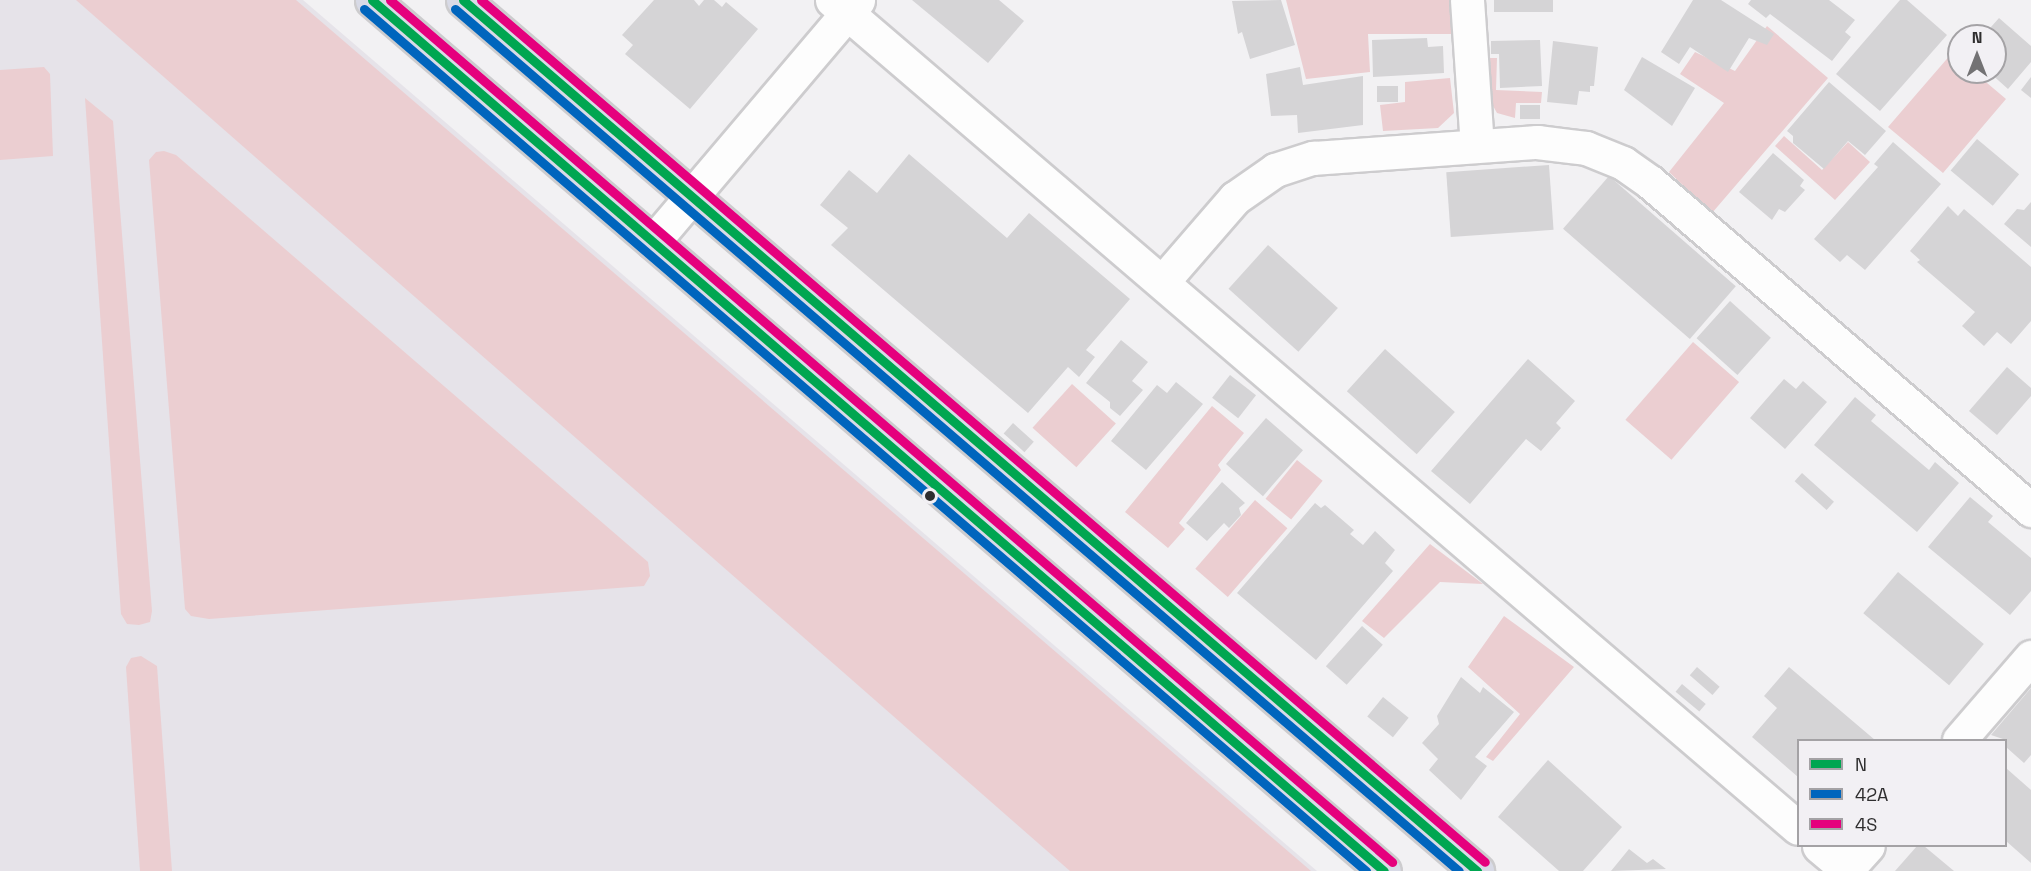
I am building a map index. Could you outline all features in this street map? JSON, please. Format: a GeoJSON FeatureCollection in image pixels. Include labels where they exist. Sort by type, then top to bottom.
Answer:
{"type":"FeatureCollection","features":[{"type":"Feature","properties":{"kind":"highway"},"geometry":{"type":"LineString","coordinates":[[372,0],[1384,871]]}},
{"type":"Feature","properties":{"kind":"highway"},"geometry":{"type":"LineString","coordinates":[[463,0],[1477,871]]}},
{"type":"Feature","properties":{"kind":"street"},"geometry":{"type":"LineString","coordinates":[[1467,0],[1477,145]]}},
{"type":"Feature","properties":{"kind":"street"},"geometry":{"type":"LineString","coordinates":[[653,242],[846,4],[1163,281],[1797,827]]}},
{"type":"Feature","properties":{"kind":"street"},"geometry":{"type":"LineString","coordinates":[[1163,281],[1235,198],[1275,170],[1313,158],[1477,145],[1562,144],[1586,148],[1623,163],[1650,182],[2031,510]]}},
{"type":"Feature","properties":{"kind":"street"},"geometry":{"type":"LineString","coordinates":[[1961,739],[2031,657]]}},
{"type":"Feature","properties":{"kind":"street"},"geometry":{"type":"LineString","coordinates":[[1821,847],[1855,862]]}},
{"type":"Feature","properties":{"kind":"shaded area"},"geometry":{"type":"Polygon","coordinates":[[[0,0],[303,0],[1317,871],[0,871],[0,0]]]}},
{"type":"Feature","properties":{"kind":"shaded area"},"geometry":{"type":"Polygon","coordinates":[[[76,0],[296,0],[1311,871],[1070,871],[76,0]]]}},
{"type":"Feature","properties":{"kind":"shaded area"},"geometry":{"type":"Polygon","coordinates":[[[1286,0],[1451,0],[1453,34],[1368,34],[1370,72],[1306,79],[1286,0]]]}},
{"type":"Feature","properties":{"kind":"shaded area"},"geometry":{"type":"Polygon","coordinates":[[[1767,26],[1828,78],[1712,213],[1669,172],[1724,103],[1680,74],[1695,52],[1735,71],[1767,26]]]}},
{"type":"Feature","properties":{"kind":"shaded area"},"geometry":{"type":"Polygon","coordinates":[[[1490,58],[1497,58],[1496,90],[1542,92],[1541,103],[1516,103],[1515,118],[1497,113],[1492,104],[1490,58]]]}},
{"type":"Feature","properties":{"kind":"shaded area"},"geometry":{"type":"Polygon","coordinates":[[[1947,59],[1947,84],[1988,84],[2006,99],[1943,173],[1888,127],[1947,59]]]}},
{"type":"Feature","properties":{"kind":"shaded area"},"geometry":{"type":"Polygon","coordinates":[[[44,67],[50,74],[53,156],[0,160],[0,70],[44,67]]]}},
{"type":"Feature","properties":{"kind":"shaded area"},"geometry":{"type":"Polygon","coordinates":[[[1450,78],[1454,113],[1438,128],[1383,131],[1380,105],[1405,102],[1405,82],[1450,78]]]}},
{"type":"Feature","properties":{"kind":"shaded area"},"geometry":{"type":"Polygon","coordinates":[[[85,98],[113,121],[152,611],[150,622],[139,625],[127,624],[121,614],[85,98]]]}},
{"type":"Feature","properties":{"kind":"shaded area"},"geometry":{"type":"Polygon","coordinates":[[[1784,136],[1822,170],[1848,142],[1870,162],[1835,200],[1775,146],[1784,136]]]}},
{"type":"Feature","properties":{"kind":"shaded area"},"geometry":{"type":"Polygon","coordinates":[[[164,151],[176,155],[648,562],[650,576],[644,586],[209,619],[191,616],[185,609],[149,160],[156,152],[164,151]]]}},
{"type":"Feature","properties":{"kind":"shaded area"},"geometry":{"type":"Polygon","coordinates":[[[1693,342],[1739,382],[1671,460],[1625,420],[1693,342]]]}},
{"type":"Feature","properties":{"kind":"shaded area"},"geometry":{"type":"Polygon","coordinates":[[[1072,384],[1116,423],[1076,467],[1033,428],[1072,384]]]}},
{"type":"Feature","properties":{"kind":"shaded area"},"geometry":{"type":"Polygon","coordinates":[[[1212,406],[1244,433],[1218,465],[1221,470],[1179,523],[1185,529],[1168,548],[1125,512],[1212,406]]]}},
{"type":"Feature","properties":{"kind":"shaded area"},"geometry":{"type":"Polygon","coordinates":[[[1297,460],[1323,481],[1291,520],[1266,499],[1297,460]]]}},
{"type":"Feature","properties":{"kind":"shaded area"},"geometry":{"type":"Polygon","coordinates":[[[1255,500],[1287,528],[1228,597],[1195,569],[1255,500]]]}},
{"type":"Feature","properties":{"kind":"shaded area"},"geometry":{"type":"Polygon","coordinates":[[[1430,544],[1483,584],[1440,582],[1384,638],[1362,621],[1430,544]]]}},
{"type":"Feature","properties":{"kind":"shaded area"},"geometry":{"type":"Polygon","coordinates":[[[1504,616],[1574,667],[1493,761],[1486,757],[1520,714],[1468,667],[1504,616]]]}},
{"type":"Feature","properties":{"kind":"shaded area"},"geometry":{"type":"Polygon","coordinates":[[[141,656],[157,666],[172,871],[140,871],[126,667],[131,658],[141,656]]]}},
{"type":"Feature","properties":{"kind":"building"},"geometry":{"type":"Polygon","coordinates":[[[654,0],[694,0],[699,6],[704,0],[714,0],[722,7],[726,2],[758,29],[690,109],[625,54],[633,45],[622,35],[654,0]]]}},
{"type":"Feature","properties":{"kind":"building"},"geometry":{"type":"Polygon","coordinates":[[[912,0],[999,0],[1024,21],[988,63],[912,0]]]}},
{"type":"Feature","properties":{"kind":"building"},"geometry":{"type":"Polygon","coordinates":[[[1281,0],[1295,45],[1250,59],[1242,32],[1238,34],[1232,1],[1281,0]]]}},
{"type":"Feature","properties":{"kind":"building"},"geometry":{"type":"Polygon","coordinates":[[[1494,0],[1553,0],[1553,12],[1494,12],[1494,0]]]}},
{"type":"Feature","properties":{"kind":"building"},"geometry":{"type":"Polygon","coordinates":[[[1693,0],[1721,0],[1774,34],[1767,45],[1749,38],[1728,72],[1690,47],[1679,64],[1661,52],[1693,0]]]}},
{"type":"Feature","properties":{"kind":"building"},"geometry":{"type":"Polygon","coordinates":[[[1751,0],[1829,0],[1855,20],[1845,32],[1851,37],[1832,61],[1770,14],[1766,18],[1748,4],[1751,0]]]}},
{"type":"Feature","properties":{"kind":"building"},"geometry":{"type":"Polygon","coordinates":[[[1900,0],[1907,0],[1947,35],[1880,111],[1836,74],[1900,0]]]}},
{"type":"Feature","properties":{"kind":"building"},"geometry":{"type":"Polygon","coordinates":[[[1999,18],[2006,24],[1994,24],[1999,18]]]}},
{"type":"Feature","properties":{"kind":"building"},"geometry":{"type":"Polygon","coordinates":[[[2007,25],[2031,46],[2031,62],[2008,89],[2002,84],[2007,84],[2007,25]]]}},
{"type":"Feature","properties":{"kind":"building"},"geometry":{"type":"Polygon","coordinates":[[[1427,38],[1428,47],[1443,46],[1444,73],[1373,77],[1372,40],[1427,38]]]}},
{"type":"Feature","properties":{"kind":"building"},"geometry":{"type":"Polygon","coordinates":[[[1540,40],[1542,86],[1500,88],[1499,54],[1491,54],[1491,41],[1540,40]]]}},
{"type":"Feature","properties":{"kind":"building"},"geometry":{"type":"Polygon","coordinates":[[[1553,41],[1598,47],[1594,86],[1590,86],[1590,92],[1579,91],[1577,105],[1547,102],[1553,41]]]}},
{"type":"Feature","properties":{"kind":"building"},"geometry":{"type":"Polygon","coordinates":[[[1642,57],[1695,88],[1672,126],[1624,90],[1642,57]]]}},
{"type":"Feature","properties":{"kind":"building"},"geometry":{"type":"Polygon","coordinates":[[[1300,67],[1303,85],[1363,76],[1363,125],[1298,133],[1297,115],[1271,116],[1266,74],[1300,67]]]}},
{"type":"Feature","properties":{"kind":"building"},"geometry":{"type":"Polygon","coordinates":[[[2031,77],[2031,98],[2021,90],[2031,77]]]}},
{"type":"Feature","properties":{"kind":"building"},"geometry":{"type":"Polygon","coordinates":[[[1829,82],[1886,131],[1865,155],[1848,141],[1824,169],[1793,143],[1793,136],[1787,131],[1829,82]]]}},
{"type":"Feature","properties":{"kind":"building"},"geometry":{"type":"Polygon","coordinates":[[[1377,86],[1398,86],[1398,102],[1377,102],[1377,86]]]}},
{"type":"Feature","properties":{"kind":"building"},"geometry":{"type":"Polygon","coordinates":[[[1520,105],[1540,105],[1540,119],[1520,119],[1520,105]]]}},
{"type":"Feature","properties":{"kind":"building"},"geometry":{"type":"Polygon","coordinates":[[[1977,139],[2019,174],[1993,206],[1951,170],[1977,139]]]}},
{"type":"Feature","properties":{"kind":"building"},"geometry":{"type":"Polygon","coordinates":[[[1893,142],[1941,184],[1865,270],[1847,255],[1840,262],[1814,239],[1878,167],[1874,164],[1893,142]]]}},
{"type":"Feature","properties":{"kind":"building"},"geometry":{"type":"Polygon","coordinates":[[[1773,153],[1804,180],[1800,186],[1805,190],[1785,212],[1779,209],[1772,220],[1739,192],[1773,153]]]}},
{"type":"Feature","properties":{"kind":"building"},"geometry":{"type":"Polygon","coordinates":[[[909,154],[1007,238],[1029,213],[1130,299],[1086,350],[1095,357],[1079,377],[1068,367],[1028,413],[831,245],[848,228],[820,205],[849,170],[877,193],[909,154]]]}},
{"type":"Feature","properties":{"kind":"building"},"geometry":{"type":"Polygon","coordinates":[[[1549,165],[1554,230],[1451,237],[1446,172],[1549,165]]]}},
{"type":"Feature","properties":{"kind":"building"},"geometry":{"type":"Polygon","coordinates":[[[1609,176],[1736,286],[1690,339],[1563,229],[1609,176]]]}},
{"type":"Feature","properties":{"kind":"building"},"geometry":{"type":"Polygon","coordinates":[[[2031,202],[2031,247],[2004,224],[2017,209],[2024,210],[2031,202]]]}},
{"type":"Feature","properties":{"kind":"building"},"geometry":{"type":"Polygon","coordinates":[[[1948,206],[1958,216],[1964,209],[2031,267],[2031,321],[2011,344],[1997,332],[1984,346],[1962,326],[1975,312],[1917,262],[1920,260],[1910,251],[1948,206]]]}},
{"type":"Feature","properties":{"kind":"building"},"geometry":{"type":"Polygon","coordinates":[[[1268,245],[1338,308],[1298,352],[1229,289],[1268,245]]]}},
{"type":"Feature","properties":{"kind":"building"},"geometry":{"type":"Polygon","coordinates":[[[1730,301],[1771,338],[1737,375],[1697,338],[1730,301]]]}},
{"type":"Feature","properties":{"kind":"building"},"geometry":{"type":"Polygon","coordinates":[[[1121,340],[1148,362],[1132,381],[1143,390],[1120,416],[1110,408],[1110,402],[1086,383],[1121,340]]]}},
{"type":"Feature","properties":{"kind":"building"},"geometry":{"type":"Polygon","coordinates":[[[1385,349],[1455,412],[1417,454],[1347,391],[1385,349]]]}},
{"type":"Feature","properties":{"kind":"building"},"geometry":{"type":"Polygon","coordinates":[[[1528,359],[1575,401],[1556,423],[1561,428],[1541,451],[1526,439],[1470,504],[1431,471],[1528,359]]]}},
{"type":"Feature","properties":{"kind":"building"},"geometry":{"type":"Polygon","coordinates":[[[2007,367],[2031,388],[2031,396],[1997,435],[1969,411],[2007,367]]]}},
{"type":"Feature","properties":{"kind":"building"},"geometry":{"type":"Polygon","coordinates":[[[1230,375],[1256,395],[1238,418],[1212,398],[1230,375]]]}},
{"type":"Feature","properties":{"kind":"building"},"geometry":{"type":"Polygon","coordinates":[[[1784,379],[1796,389],[1803,381],[1827,402],[1785,449],[1750,418],[1784,379]]]}},
{"type":"Feature","properties":{"kind":"building"},"geometry":{"type":"Polygon","coordinates":[[[1176,382],[1203,404],[1146,470],[1111,441],[1157,385],[1167,393],[1176,382]]]}},
{"type":"Feature","properties":{"kind":"building"},"geometry":{"type":"Polygon","coordinates":[[[1855,397],[1876,415],[1871,421],[1929,470],[1935,462],[1959,483],[1917,532],[1814,445],[1855,397]]]}},
{"type":"Feature","properties":{"kind":"building"},"geometry":{"type":"Polygon","coordinates":[[[1266,418],[1303,450],[1263,496],[1226,464],[1266,418]]]}},
{"type":"Feature","properties":{"kind":"building"},"geometry":{"type":"Polygon","coordinates":[[[1013,423],[1034,442],[1024,452],[1004,433],[1013,423]]]}},
{"type":"Feature","properties":{"kind":"building"},"geometry":{"type":"Polygon","coordinates":[[[1802,473],[1834,502],[1827,510],[1795,481],[1802,473]]]}},
{"type":"Feature","properties":{"kind":"building"},"geometry":{"type":"Polygon","coordinates":[[[1222,482],[1245,503],[1239,508],[1241,515],[1229,528],[1224,523],[1207,541],[1186,523],[1222,482]]]}},
{"type":"Feature","properties":{"kind":"building"},"geometry":{"type":"Polygon","coordinates":[[[1970,497],[1993,516],[1988,522],[2031,558],[2031,591],[2010,615],[1928,547],[1970,497]]]}},
{"type":"Feature","properties":{"kind":"building"},"geometry":{"type":"Polygon","coordinates":[[[1315,503],[1321,508],[1325,505],[1354,530],[1350,534],[1363,545],[1375,531],[1395,550],[1385,563],[1393,571],[1316,660],[1237,593],[1315,503]]]}},
{"type":"Feature","properties":{"kind":"building"},"geometry":{"type":"Polygon","coordinates":[[[1898,572],[1984,644],[1949,685],[1863,613],[1898,572]]]}},
{"type":"Feature","properties":{"kind":"building"},"geometry":{"type":"Polygon","coordinates":[[[1362,626],[1383,645],[1347,685],[1326,666],[1362,626]]]}},
{"type":"Feature","properties":{"kind":"building"},"geometry":{"type":"Polygon","coordinates":[[[1697,667],[1720,687],[1712,695],[1690,675],[1697,667]]]}},
{"type":"Feature","properties":{"kind":"building"},"geometry":{"type":"Polygon","coordinates":[[[1789,667],[1874,739],[1797,739],[1797,776],[1752,737],[1777,708],[1764,696],[1789,667]]]}},
{"type":"Feature","properties":{"kind":"building"},"geometry":{"type":"Polygon","coordinates":[[[1461,677],[1480,693],[1483,687],[1514,712],[1475,757],[1487,766],[1461,800],[1429,770],[1438,759],[1422,743],[1439,724],[1437,716],[1461,677]]]}},
{"type":"Feature","properties":{"kind":"building"},"geometry":{"type":"Polygon","coordinates":[[[1682,684],[1706,704],[1699,712],[1676,692],[1682,684]]]}},
{"type":"Feature","properties":{"kind":"building"},"geometry":{"type":"Polygon","coordinates":[[[2031,688],[2031,755],[2024,763],[2007,748],[2007,739],[1991,735],[2031,688]]]}},
{"type":"Feature","properties":{"kind":"building"},"geometry":{"type":"Polygon","coordinates":[[[1383,697],[1409,718],[1393,737],[1367,716],[1383,697]]]}},
{"type":"Feature","properties":{"kind":"building"},"geometry":{"type":"Polygon","coordinates":[[[1548,760],[1622,827],[1583,871],[1559,871],[1498,817],[1548,760]]]}},
{"type":"Feature","properties":{"kind":"building"},"geometry":{"type":"Polygon","coordinates":[[[2007,769],[2031,790],[2031,863],[2007,842],[2007,769]]]}},
{"type":"Feature","properties":{"kind":"building"},"geometry":{"type":"Polygon","coordinates":[[[1916,847],[1925,847],[1954,871],[1895,871],[1916,847]]]}},
{"type":"Feature","properties":{"kind":"building"},"geometry":{"type":"Polygon","coordinates":[[[1629,849],[1647,863],[1653,859],[1666,869],[1611,871],[1629,849]]]}},
{"type":"Feature","properties":{"kind":"transit line","name":"N"},"geometry":{"type":"LineString","coordinates":[[372,0],[1384,871]]}},
{"type":"Feature","properties":{"kind":"transit line","name":"4S"},"geometry":{"type":"LineString","coordinates":[[390,0],[1392,862]]}},
{"type":"Feature","properties":{"kind":"transit line","name":"N"},"geometry":{"type":"LineString","coordinates":[[463,0],[1477,871]]}},
{"type":"Feature","properties":{"kind":"transit line","name":"4S"},"geometry":{"type":"LineString","coordinates":[[481,0],[1485,862]]}},
{"type":"Feature","properties":{"kind":"transit line","name":"42A"},"geometry":{"type":"LineString","coordinates":[[364,9],[1366,871]]}},
{"type":"Feature","properties":{"kind":"transit line","name":"42A"},"geometry":{"type":"LineString","coordinates":[[455,9],[1459,871]]}}]}
